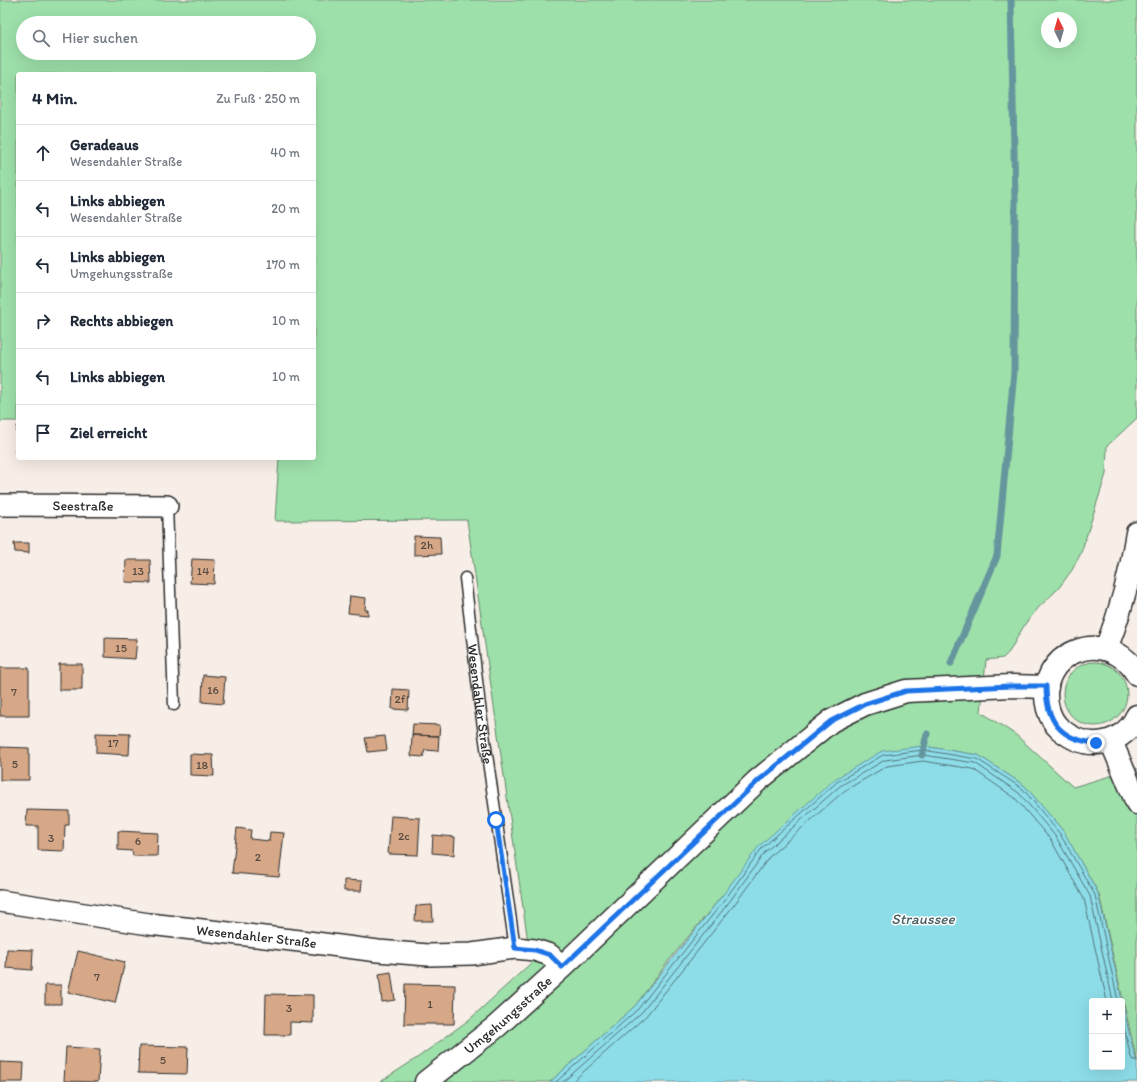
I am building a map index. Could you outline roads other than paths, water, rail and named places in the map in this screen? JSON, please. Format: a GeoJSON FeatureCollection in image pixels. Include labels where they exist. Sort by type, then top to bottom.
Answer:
{"type":"FeatureCollection","features":[{"type":"Feature","properties":{"kind":"main road"},"geometry":{"type":"LineString","coordinates":[[1106,649],[1116,625],[1126,589],[1137,533]]}},
{"type":"Feature","properties":{"kind":"main road"},"geometry":{"type":"LineString","coordinates":[[1137,674],[1132,665],[1120,655],[1106,649],[1091,647],[1075,651],[1062,660],[1052,672],[1046,686],[1046,701],[1050,715],[1058,727],[1069,736],[1082,742],[1096,743],[1110,741],[1124,733],[1134,722],[1137,716]]}},
{"type":"Feature","properties":{"kind":"main road","name":"Umgehungsstraße"},"geometry":{"type":"LineString","coordinates":[[426,1082],[497,1026],[562,967],[758,781],[831,721],[865,704],[906,691],[1011,686],[1046,686]]}},
{"type":"Feature","properties":{"kind":"main road"},"geometry":{"type":"LineString","coordinates":[[1110,741],[1137,803]]}},
{"type":"Feature","properties":{"kind":"street","name":"Seestraße"},"geometry":{"type":"LineString","coordinates":[[0,504],[167,506]]}},
{"type":"Feature","properties":{"kind":"street","name":"Wesendahler Straße"},"geometry":{"type":"LineString","coordinates":[[0,901],[149,924],[300,940],[378,951],[428,955],[472,954],[515,948],[535,950],[550,955],[562,967]]}},
{"type":"Feature","properties":{"kind":"lane"},"geometry":{"type":"LineString","coordinates":[[167,506],[174,705]]}},
{"type":"Feature","properties":{"kind":"lane","name":"Wesendahler Straße"},"geometry":{"type":"LineString","coordinates":[[465,578],[480,706],[515,948]]}},
{"type":"Feature","properties":{"kind":"water","name":"Straussee"},"geometry":{"type":"Polygon","coordinates":[[[923,746],[978,755],[1025,786],[1064,832],[1098,893],[1121,998],[1089,998],[1089,1070],[1125,1070],[1125,1014],[1137,1063],[1137,1082],[550,1082],[635,1006],[722,896],[759,846],[835,779],[882,751],[923,746]]]}},
{"type":"Feature","properties":{"kind":"waterway"},"geometry":{"type":"LineString","coordinates":[[951,663],[997,556],[1014,372],[1015,201],[1011,0]]}},
{"type":"Feature","properties":{"kind":"waterway"},"geometry":{"type":"LineString","coordinates":[[922,755],[927,734]]}}]}
